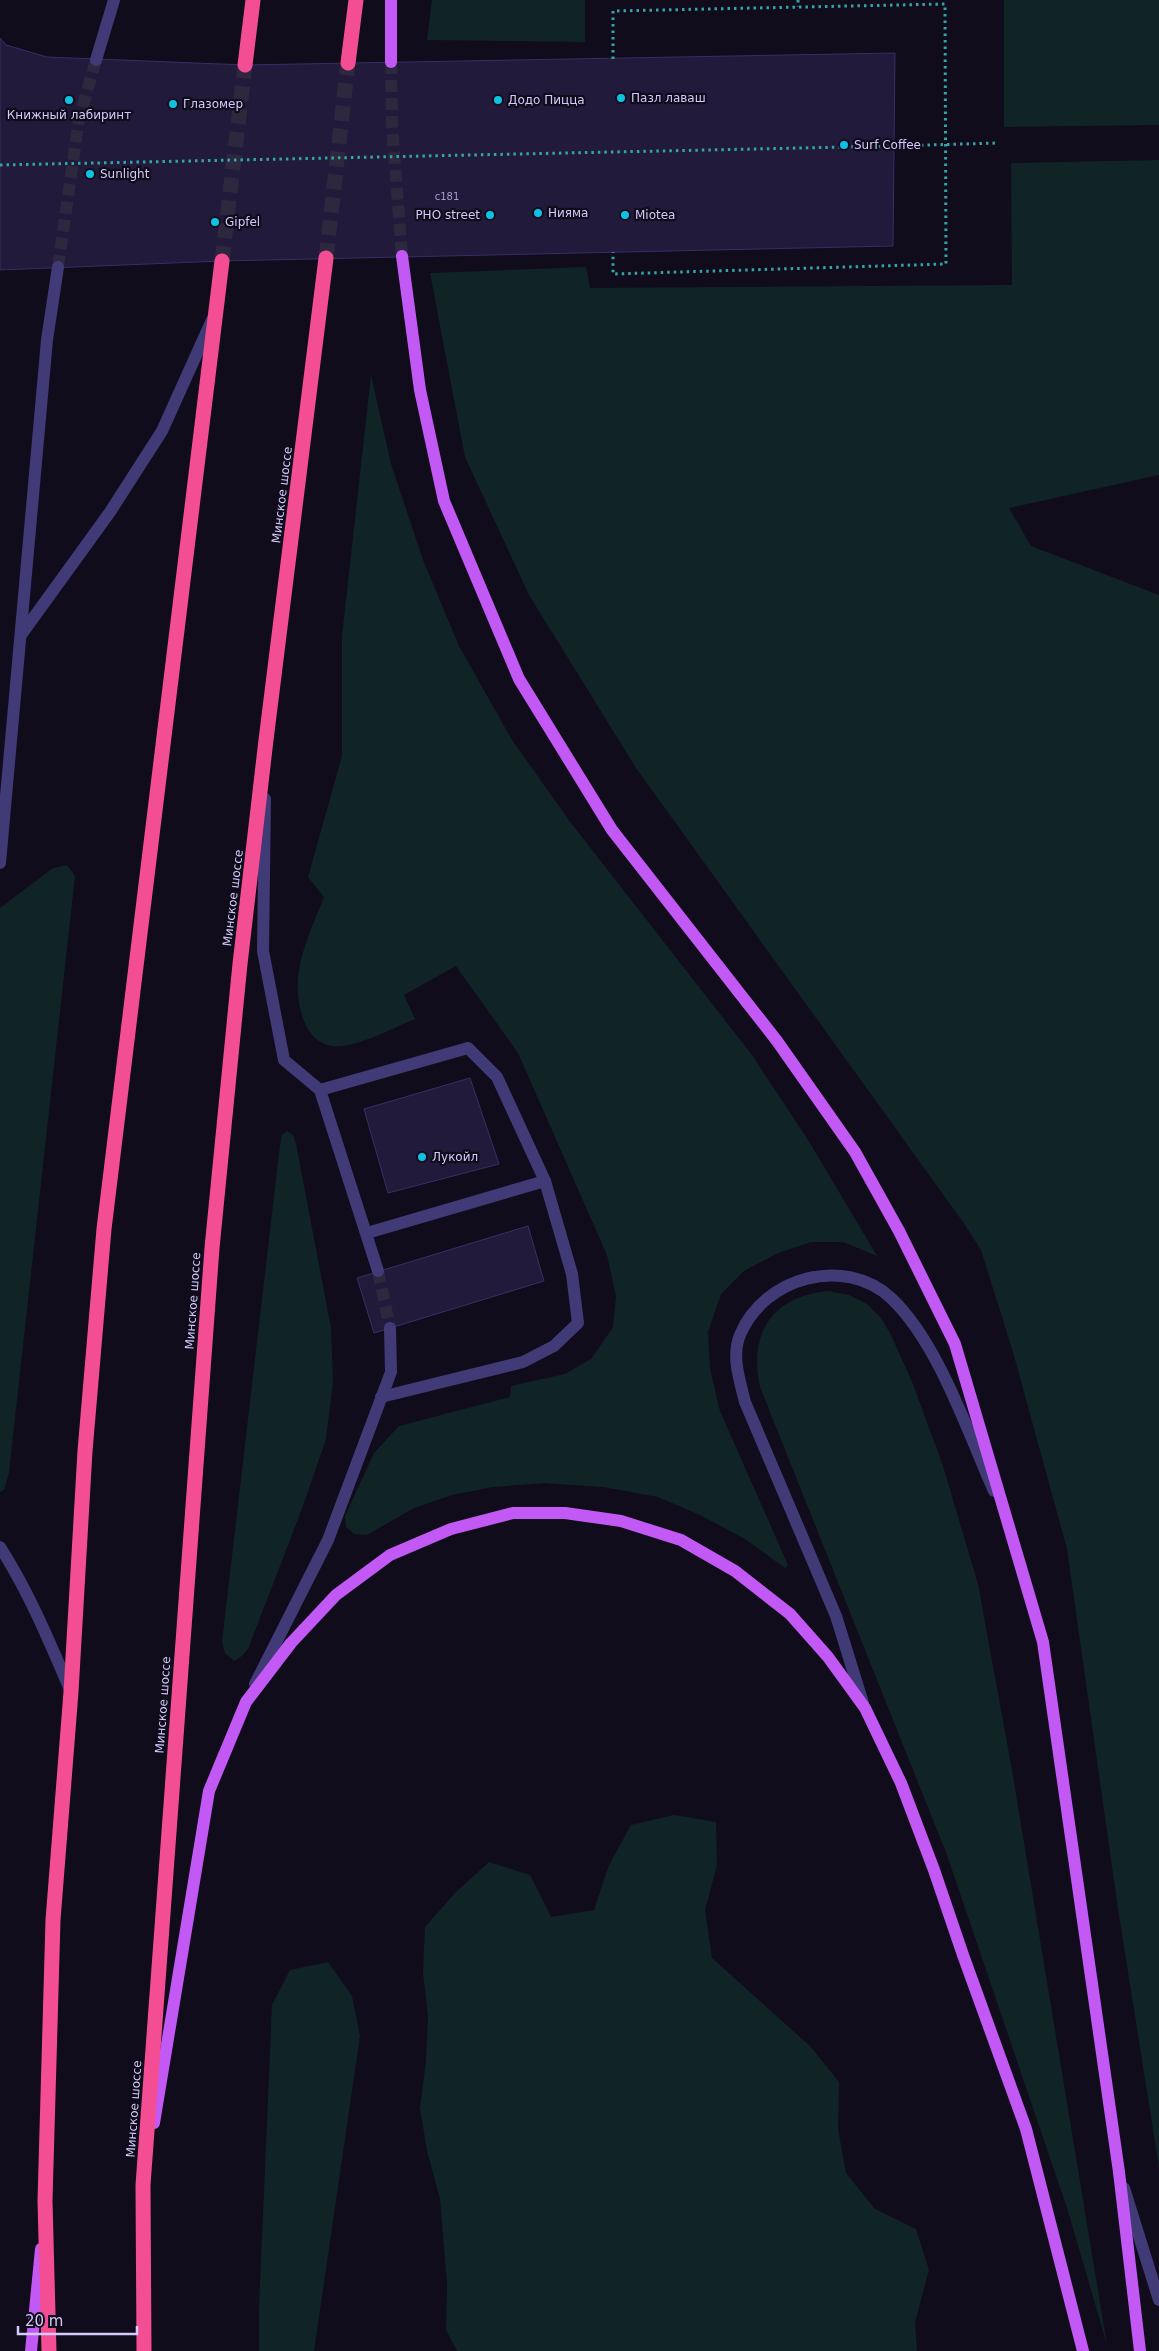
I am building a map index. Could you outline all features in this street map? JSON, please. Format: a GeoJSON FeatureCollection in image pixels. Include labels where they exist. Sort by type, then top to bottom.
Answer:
{"type":"FeatureCollection","features":[{"type":"Feature","properties":{"kind":"highway"},"geometry":{"type":"LineString","coordinates":[[245,65],[253,0]]}},
{"type":"Feature","properties":{"kind":"highway"},"geometry":{"type":"LineString","coordinates":[[348,64],[356,0]]}},
{"type":"Feature","properties":{"kind":"highway","name":"Минское шоссе"},"geometry":{"type":"LineString","coordinates":[[144,2351],[143,2185],[212,1248],[240,964],[326,258]]}},
{"type":"Feature","properties":{"kind":"highway"},"geometry":{"type":"LineString","coordinates":[[48,2351],[45,2201],[53,1920],[71,1692],[85,1451],[104,1229],[222,260]]}},
{"type":"Feature","properties":{"kind":"main road"},"geometry":{"type":"LineString","coordinates":[[391,0],[392,62]]}},
{"type":"Feature","properties":{"kind":"main road"},"geometry":{"type":"LineString","coordinates":[[402,256],[420,390],[444,501],[519,679],[612,830],[777,1041],[854,1152],[899,1231],[954,1344],[1043,1642],[1119,2172],[1140,2351]]}},
{"type":"Feature","properties":{"kind":"main road"},"geometry":{"type":"LineString","coordinates":[[143,2185],[209,1791],[246,1702],[291,1643],[336,1595],[390,1555],[451,1529],[513,1513],[565,1513],[620,1520],[681,1540],[734,1571],[790,1614],[828,1657],[865,1708],[901,1783],[934,1870],[1026,2130],[1083,2351]]}},
{"type":"Feature","properties":{"kind":"main road"},"geometry":{"type":"LineString","coordinates":[[31,2351],[45,2201]]}},
{"type":"Feature","properties":{"kind":"street"},"geometry":{"type":"LineString","coordinates":[[96,60],[114,0]]}},
{"type":"Feature","properties":{"kind":"street"},"geometry":{"type":"LineString","coordinates":[[0,863],[47,340],[58,267]]}},
{"type":"Feature","properties":{"kind":"street"},"geometry":{"type":"LineString","coordinates":[[21,636],[110,512],[162,431],[216,310]]}},
{"type":"Feature","properties":{"kind":"street"},"geometry":{"type":"LineString","coordinates":[[266,740],[263,952],[284,1060],[320,1090],[378,1271]]}},
{"type":"Feature","properties":{"kind":"street"},"geometry":{"type":"LineString","coordinates":[[320,1090],[468,1048],[497,1077],[545,1181],[572,1274],[578,1323],[554,1346],[523,1362],[381,1396]]}},
{"type":"Feature","properties":{"kind":"street"},"geometry":{"type":"LineString","coordinates":[[367,1233],[545,1181]]}},
{"type":"Feature","properties":{"kind":"street"},"geometry":{"type":"LineString","coordinates":[[865,1708],[836,1616],[745,1402],[736,1366],[739,1336],[754,1309],[778,1289],[806,1277],[842,1276],[869,1282],[891,1298],[917,1328],[942,1372],[1010,1528]]}},
{"type":"Feature","properties":{"kind":"street"},"geometry":{"type":"LineString","coordinates":[[246,1702],[328,1540],[391,1372],[390,1328]]}},
{"type":"Feature","properties":{"kind":"street"},"geometry":{"type":"LineString","coordinates":[[0,1547],[12,1566],[41,1623],[71,1692]]}},
{"type":"Feature","properties":{"kind":"street"},"geometry":{"type":"LineString","coordinates":[[1119,2172],[1159,2300]]}},
{"type":"Feature","properties":{"kind":"path"},"geometry":{"type":"LineString","coordinates":[[798,0],[798,7]]}},
{"type":"Feature","properties":{"kind":"path"},"geometry":{"type":"LineString","coordinates":[[613,58],[613,11],[921,2],[945,4],[946,264],[614,274],[613,252]]}},
{"type":"Feature","properties":{"kind":"path"},"geometry":{"type":"LineString","coordinates":[[0,165],[997,143]]}},
{"type":"Feature","properties":{"kind":"green space"},"geometry":{"type":"Polygon","coordinates":[[[432,0],[585,0],[585,42],[427,40],[432,0]]]}},
{"type":"Feature","properties":{"kind":"green space"},"geometry":{"type":"Polygon","coordinates":[[[1004,0],[1159,0],[1159,125],[1004,127],[1004,0]]]}},
{"type":"Feature","properties":{"kind":"green space"},"geometry":{"type":"Polygon","coordinates":[[[1159,160],[1159,475],[1009,508],[1031,546],[1159,595],[1159,2167],[1118,1909],[1067,1549],[1013,1352],[981,1250],[963,1222],[636,768],[529,595],[465,457],[430,273],[586,267],[590,288],[1012,285],[1011,163],[1159,160]]]}},
{"type":"Feature","properties":{"kind":"green space"},"geometry":{"type":"Polygon","coordinates":[[[371,375],[391,464],[423,560],[459,646],[512,740],[571,823],[752,1055],[810,1143],[877,1256],[843,1242],[811,1242],[778,1253],[744,1271],[721,1294],[708,1332],[710,1369],[720,1411],[788,1565],[785,1568],[745,1539],[700,1515],[658,1497],[603,1487],[544,1483],[493,1487],[452,1495],[414,1508],[367,1535],[354,1534],[346,1527],[345,1516],[374,1453],[399,1426],[510,1397],[511,1386],[565,1374],[591,1359],[613,1327],[616,1296],[607,1255],[518,1053],[456,966],[404,995],[415,1019],[374,1037],[351,1044],[331,1046],[318,1040],[306,1025],[299,1005],[299,973],[302,958],[324,897],[308,877],[342,756],[342,636],[371,375]]]}},
{"type":"Feature","properties":{"kind":"green space"},"geometry":{"type":"Polygon","coordinates":[[[67,865],[75,876],[9,1472],[4,1490],[0,1492],[0,908],[53,868],[67,865]]]}},
{"type":"Feature","properties":{"kind":"green space"},"geometry":{"type":"Polygon","coordinates":[[[287,1131],[293,1135],[296,1144],[331,1328],[333,1382],[326,1439],[303,1506],[248,1649],[234,1661],[225,1653],[222,1642],[280,1145],[282,1135],[287,1131]]]}},
{"type":"Feature","properties":{"kind":"green space"},"geometry":{"type":"Polygon","coordinates":[[[829,1291],[849,1295],[867,1304],[881,1318],[891,1335],[913,1384],[943,1466],[978,1584],[1012,1770],[1107,2345],[1068,2211],[947,1855],[760,1387],[757,1367],[758,1350],[762,1334],[769,1320],[779,1309],[793,1300],[809,1294],[829,1291]]]}},
{"type":"Feature","properties":{"kind":"green space"},"geometry":{"type":"Polygon","coordinates":[[[674,1815],[716,1822],[717,1865],[705,1910],[712,1958],[810,2046],[839,2082],[838,2129],[846,2173],[875,2209],[916,2229],[929,2270],[915,2322],[917,2351],[457,2351],[446,2330],[447,2284],[440,2199],[427,2151],[420,2108],[426,2061],[428,2016],[423,1972],[425,1927],[456,1892],[489,1862],[530,1875],[551,1917],[594,1910],[609,1865],[631,1825],[674,1815]]]}},
{"type":"Feature","properties":{"kind":"green space"},"geometry":{"type":"Polygon","coordinates":[[[328,1962],[352,1996],[360,2036],[314,2351],[259,2351],[259,2309],[272,2005],[290,1970],[328,1962]]]}},
{"type":"Feature","properties":{"kind":"building"},"geometry":{"type":"Polygon","coordinates":[[[0,38],[6,45],[47,57],[245,65],[895,53],[893,246],[222,261],[0,270],[0,38]]]}},
{"type":"Feature","properties":{"kind":"building"},"geometry":{"type":"Polygon","coordinates":[[[470,1078],[499,1164],[388,1193],[364,1109],[470,1078]]]}},
{"type":"Feature","properties":{"kind":"building"},"geometry":{"type":"Polygon","coordinates":[[[528,1226],[544,1281],[374,1333],[357,1278],[528,1226]]]}},
{"type":"Feature","properties":{"kind":"tunnel"},"geometry":{"type":"LineString","coordinates":[[58,267],[79,119],[96,60]]}},
{"type":"Feature","properties":{"kind":"tunnel"},"geometry":{"type":"LineString","coordinates":[[391,62],[392,126],[402,256]]}},
{"type":"Feature","properties":{"kind":"tunnel"},"geometry":{"type":"LineString","coordinates":[[326,258],[348,63]]}},
{"type":"Feature","properties":{"kind":"tunnel"},"geometry":{"type":"LineString","coordinates":[[222,261],[245,65]]}},
{"type":"Feature","properties":{"kind":"tunnel"},"geometry":{"type":"LineString","coordinates":[[378,1271],[390,1328]]}},
{"type":"Feature","properties":{"kind":"place","name":"Пазл лаваш"},"geometry":{"type":"Point","coordinates":[621,98]}},
{"type":"Feature","properties":{"kind":"place","name":"Книжный лабиринт"},"geometry":{"type":"Point","coordinates":[69,100]}},
{"type":"Feature","properties":{"kind":"place","name":"Додо Пицца"},"geometry":{"type":"Point","coordinates":[498,100]}},
{"type":"Feature","properties":{"kind":"place","name":"Глазомер"},"geometry":{"type":"Point","coordinates":[173,104]}},
{"type":"Feature","properties":{"kind":"place","name":"Surf Coffee"},"geometry":{"type":"Point","coordinates":[844,145]}},
{"type":"Feature","properties":{"kind":"place","name":"Sunlight"},"geometry":{"type":"Point","coordinates":[90,174]}},
{"type":"Feature","properties":{"kind":"place","name":"Нияма"},"geometry":{"type":"Point","coordinates":[538,213]}},
{"type":"Feature","properties":{"kind":"place","name":"PHO street"},"geometry":{"type":"Point","coordinates":[490,215]}},
{"type":"Feature","properties":{"kind":"place","name":"Miotea"},"geometry":{"type":"Point","coordinates":[625,215]}},
{"type":"Feature","properties":{"kind":"place","name":"Gipfel"},"geometry":{"type":"Point","coordinates":[215,222]}},
{"type":"Feature","properties":{"kind":"place","name":"Лукойл"},"geometry":{"type":"Point","coordinates":[422,1157]}}]}
